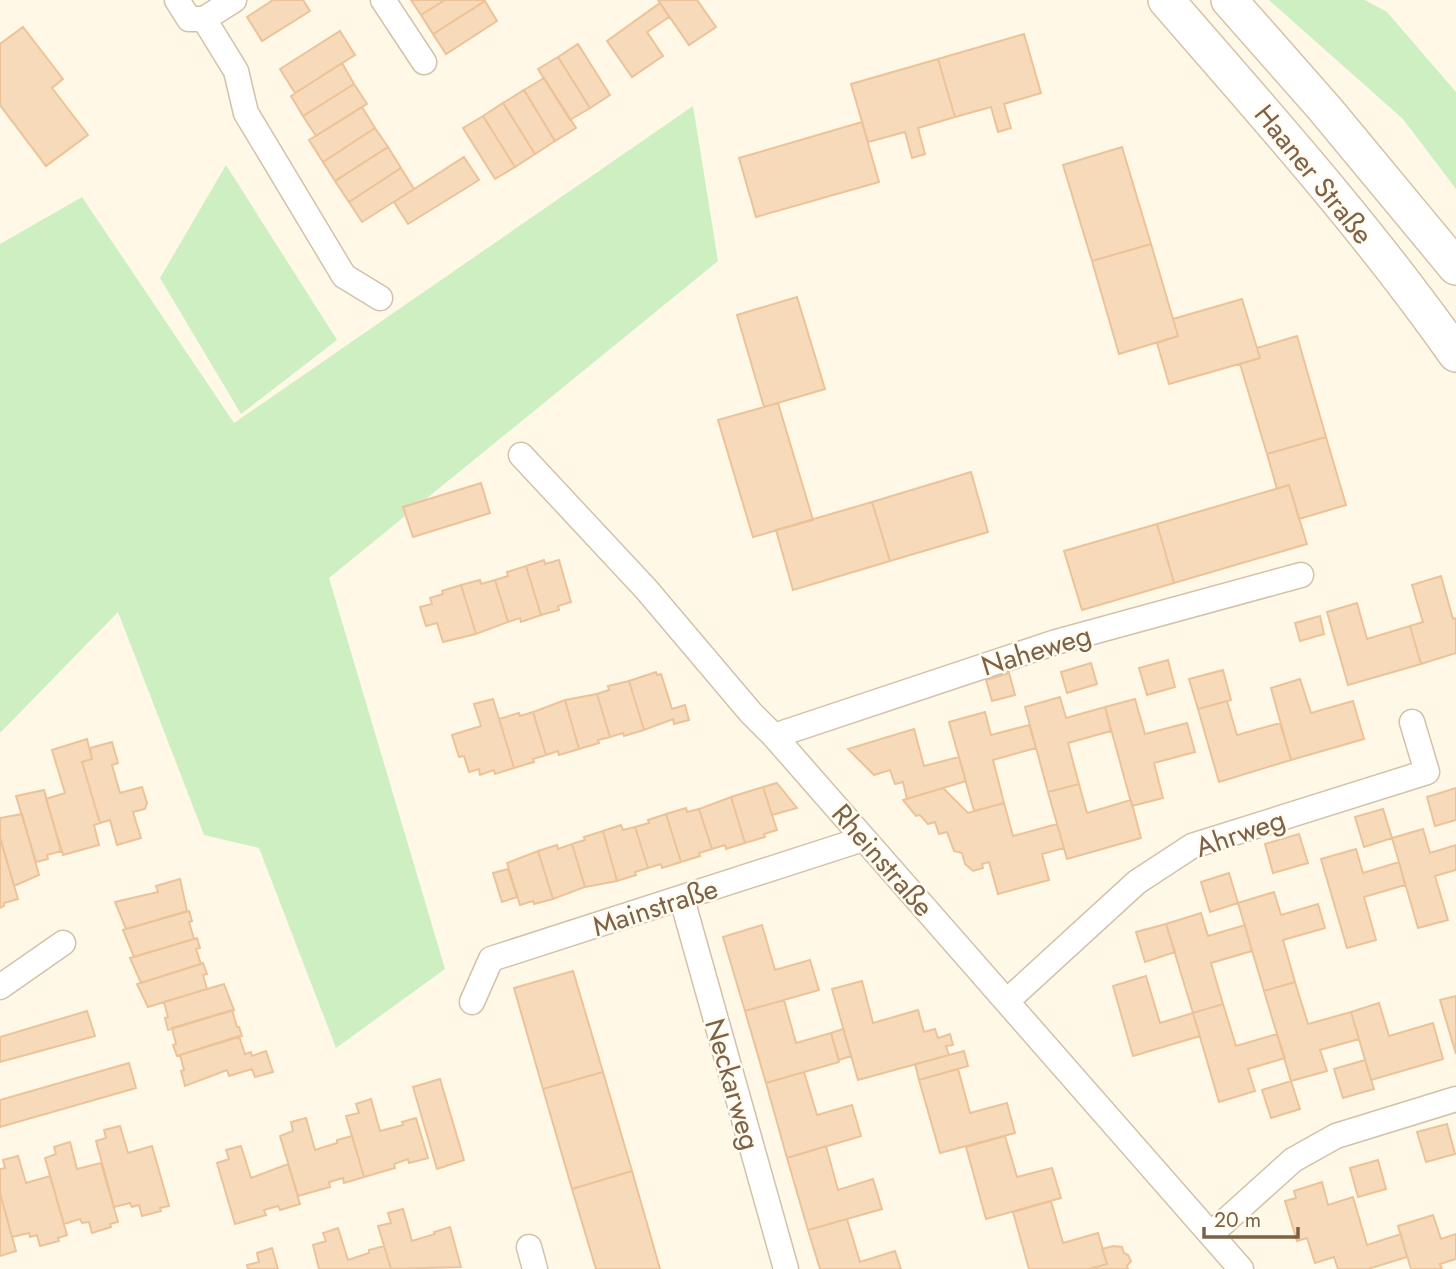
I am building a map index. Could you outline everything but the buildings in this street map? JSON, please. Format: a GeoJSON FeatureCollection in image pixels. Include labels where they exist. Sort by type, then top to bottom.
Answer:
{"type":"FeatureCollection","features":[{"type":"Feature","properties":{"kind":"main road","name":"Haaner Straße"},"geometry":{"type":"LineString","coordinates":[[1166,0],[1290,143],[1429,315],[1456,354]]}},
{"type":"Feature","properties":{"kind":"main road","name":"Haaner Straße"},"geometry":{"type":"LineString","coordinates":[[1229,0],[1325,109],[1456,267]]}},
{"type":"Feature","properties":{"kind":"street"},"geometry":{"type":"LineString","coordinates":[[177,0],[189,19],[204,19],[234,0]]}},
{"type":"Feature","properties":{"kind":"street"},"geometry":{"type":"LineString","coordinates":[[383,0],[424,62]]}},
{"type":"Feature","properties":{"kind":"street"},"geometry":{"type":"LineString","coordinates":[[204,19],[236,71],[246,113],[344,276],[380,298]]}},
{"type":"Feature","properties":{"kind":"street","name":"Rheinstraße"},"geometry":{"type":"LineString","coordinates":[[521,455],[646,589],[751,713],[1241,1269]]}},
{"type":"Feature","properties":{"kind":"street","name":"Naheweg"},"geometry":{"type":"LineString","coordinates":[[774,736],[1056,642],[1301,575]]}},
{"type":"Feature","properties":{"kind":"street","name":"Ahrweg"},"geometry":{"type":"LineString","coordinates":[[1007,1001],[1137,882],[1192,846],[1427,772],[1412,722]]}},
{"type":"Feature","properties":{"kind":"street","name":"Mainstraße"},"geometry":{"type":"LineString","coordinates":[[472,1002],[491,959],[863,839]]}},
{"type":"Feature","properties":{"kind":"street","name":"Neckarweg"},"geometry":{"type":"LineString","coordinates":[[681,899],[786,1269]]}},
{"type":"Feature","properties":{"kind":"street"},"geometry":{"type":"LineString","coordinates":[[0,987],[63,943]]}},
{"type":"Feature","properties":{"kind":"street"},"geometry":{"type":"LineString","coordinates":[[1211,1234],[1293,1160],[1336,1136],[1456,1099]]}},
{"type":"Feature","properties":{"kind":"green space"},"geometry":{"type":"Polygon","coordinates":[[[1269,0],[1365,0],[1387,12],[1456,92],[1456,189],[1403,119],[1269,0]]]}},
{"type":"Feature","properties":{"kind":"green space"},"geometry":{"type":"Polygon","coordinates":[[[693,106],[718,261],[329,578],[445,969],[336,1048],[259,848],[204,835],[118,612],[0,733],[0,244],[82,197],[234,423],[693,106]]]}},
{"type":"Feature","properties":{"kind":"green space"},"geometry":{"type":"Polygon","coordinates":[[[226,165],[337,340],[241,414],[160,278],[226,165]]]}}]}
